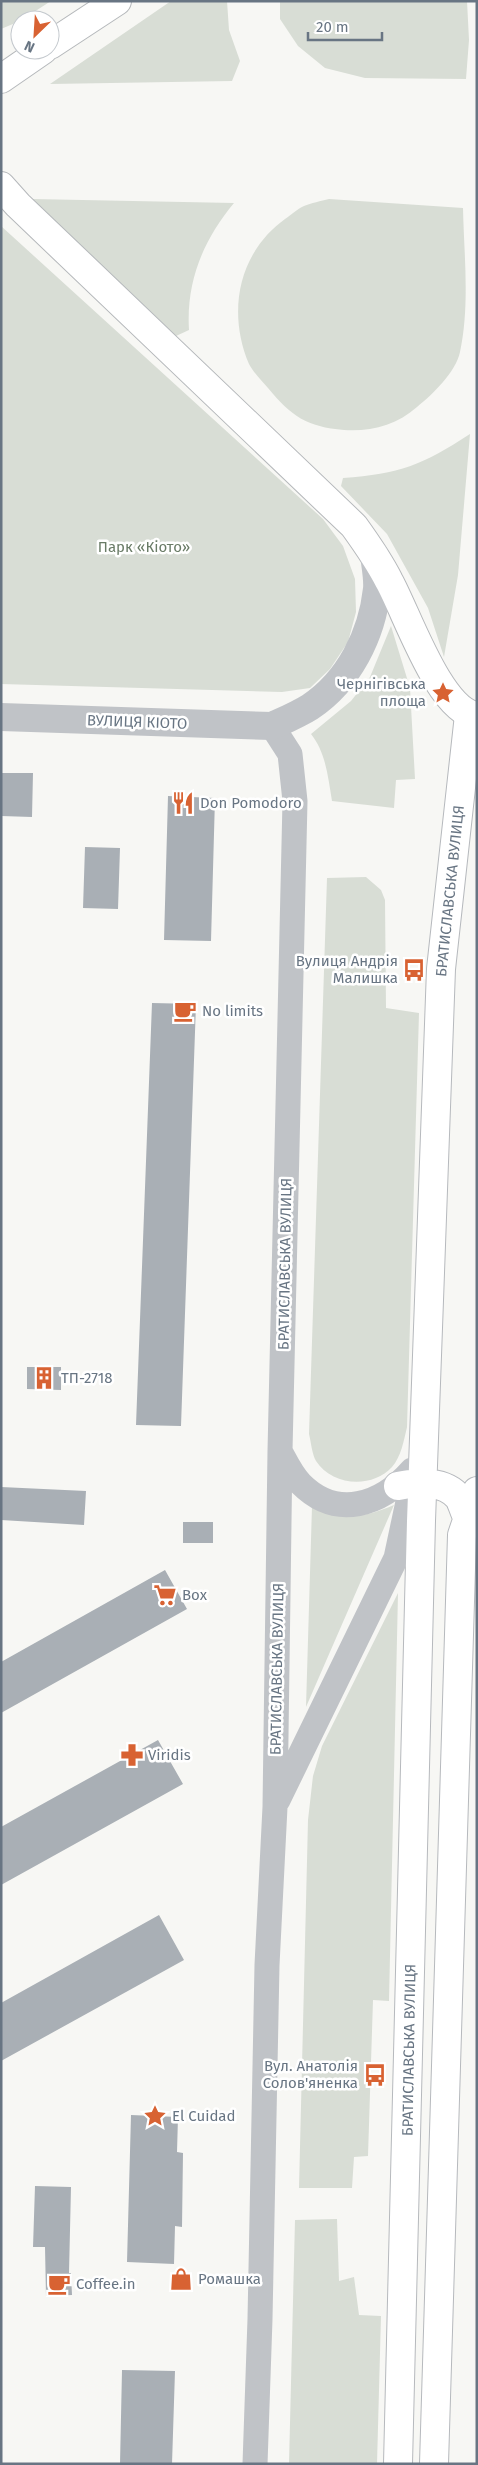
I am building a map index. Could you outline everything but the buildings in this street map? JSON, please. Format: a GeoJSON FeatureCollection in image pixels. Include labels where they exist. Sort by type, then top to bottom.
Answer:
{"type":"FeatureCollection","features":[{"type":"Feature","properties":{"kind":"main road"},"geometry":{"type":"LineString","coordinates":[[60,38],[117,1]]}},
{"type":"Feature","properties":{"kind":"main road"},"geometry":{"type":"LineString","coordinates":[[1,79],[29,60]]}},
{"type":"Feature","properties":{"kind":"main road"},"geometry":{"type":"LineString","coordinates":[[1,186],[18,205],[354,526],[374,554],[410,622],[431,671],[446,695],[473,715]]}},
{"type":"Feature","properties":{"kind":"main road","name":"БРАТИСЛАВСЬКА ВУЛИЦЯ"},"geometry":{"type":"LineString","coordinates":[[398,2464],[414,1477],[441,969],[473,715]]}},
{"type":"Feature","properties":{"kind":"main road"},"geometry":{"type":"LineString","coordinates":[[414,1477],[447,1488],[459,1498],[467,1517]]}},
{"type":"Feature","properties":{"kind":"main road"},"geometry":{"type":"LineString","coordinates":[[434,2464],[462,1545],[467,1517],[477,1491]]}},
{"type":"Feature","properties":{"kind":"street"},"geometry":{"type":"LineString","coordinates":[[272,726],[310,707],[337,685],[358,655],[368,629],[377,588],[374,554]]}},
{"type":"Feature","properties":{"kind":"street","name":"ВУЛИЦЯ КІОТО"},"geometry":{"type":"LineString","coordinates":[[1,717],[272,726]]}},
{"type":"Feature","properties":{"kind":"street","name":"БРАТИСЛАВСЬКА ВУЛИЦЯ"},"geometry":{"type":"LineString","coordinates":[[254,2464],[260,2319],[267,1965],[275,1807],[280,1451],[295,801],[290,754],[272,726]]}},
{"type":"Feature","properties":{"kind":"street"},"geometry":{"type":"LineString","coordinates":[[280,1451],[300,1483],[321,1500],[346,1505],[374,1500],[414,1477]]}},
{"type":"Feature","properties":{"kind":"street","name":"БРАТИСЛАВСЬКА ВУЛИЦЯ"},"geometry":{"type":"LineString","coordinates":[[275,1807],[396,1558],[414,1477]]}},
{"type":"Feature","properties":{"kind":"green space"},"geometry":{"type":"Polygon","coordinates":[[[1,1],[51,1],[37,10],[10,10],[10,25],[1,29],[1,1]]]}},
{"type":"Feature","properties":{"kind":"green space"},"geometry":{"type":"Polygon","coordinates":[[[171,1],[227,1],[229,30],[240,61],[232,81],[50,84],[171,1]]]}},
{"type":"Feature","properties":{"kind":"green space"},"geometry":{"type":"Polygon","coordinates":[[[280,1],[467,1],[469,40],[466,79],[365,78],[325,68],[298,46],[280,19],[280,1]]]}},
{"type":"Feature","properties":{"kind":"green space"},"geometry":{"type":"Polygon","coordinates":[[[32,199],[234,203],[213,232],[199,262],[190,295],[189,330],[176,336],[32,199]]]}},
{"type":"Feature","properties":{"kind":"green space"},"geometry":{"type":"Polygon","coordinates":[[[329,199],[463,208],[466,298],[463,334],[458,360],[443,382],[409,413],[392,423],[364,430],[344,430],[320,426],[292,413],[276,398],[255,373],[249,364],[242,344],[238,304],[247,266],[256,249],[269,233],[296,210],[329,199]]]}},
{"type":"Feature","properties":{"kind":"green space","name":"Парк «Кіото»"},"geometry":{"type":"Polygon","coordinates":[[[1,226],[323,519],[343,546],[355,579],[356,612],[348,642],[330,669],[310,688],[282,692],[1,684],[1,226]]]}},
{"type":"Feature","properties":{"kind":"green space"},"geometry":{"type":"Polygon","coordinates":[[[470,434],[458,575],[444,657],[428,608],[387,534],[341,486],[343,478],[380,474],[410,466],[438,453],[470,434]]]}},
{"type":"Feature","properties":{"kind":"green space"},"geometry":{"type":"Polygon","coordinates":[[[391,626],[410,688],[415,779],[396,780],[394,808],[332,801],[323,757],[311,734],[351,701],[370,677],[391,626]]]}},
{"type":"Feature","properties":{"kind":"green space"},"geometry":{"type":"Polygon","coordinates":[[[366,877],[381,890],[385,900],[386,1008],[419,1013],[407,1427],[400,1453],[392,1467],[374,1479],[353,1482],[332,1476],[323,1469],[316,1461],[309,1434],[327,878],[366,877]]]}},
{"type":"Feature","properties":{"kind":"green space"},"geometry":{"type":"Polygon","coordinates":[[[394,1505],[306,1707],[312,1506],[345,1514],[362,1515],[394,1505]]]}},
{"type":"Feature","properties":{"kind":"green space"},"geometry":{"type":"Polygon","coordinates":[[[398,1593],[389,2001],[373,2000],[368,2156],[354,2157],[352,2188],[299,2188],[308,1820],[313,1776],[322,1746],[398,1593]]]}},
{"type":"Feature","properties":{"kind":"green space"},"geometry":{"type":"Polygon","coordinates":[[[337,2219],[339,2281],[354,2277],[359,2315],[381,2316],[377,2464],[289,2464],[295,2220],[337,2219]]]}},
{"type":"Feature","properties":{"kind":"place","name":"Чернігівська площа"},"geometry":{"type":"Point","coordinates":[443,693]}},
{"type":"Feature","properties":{"kind":"place","name":"Don Pomodoro"},"geometry":{"type":"Point","coordinates":[183,803]}},
{"type":"Feature","properties":{"kind":"place","name":"Вулиця Андрія Малишка"},"geometry":{"type":"Point","coordinates":[414,970]}},
{"type":"Feature","properties":{"kind":"place","name":"No limits"},"geometry":{"type":"Point","coordinates":[185,1011]}},
{"type":"Feature","properties":{"kind":"place","name":"ТП-2718"},"geometry":{"type":"Point","coordinates":[44,1378]}},
{"type":"Feature","properties":{"kind":"place","name":"Box"},"geometry":{"type":"Point","coordinates":[165,1595]}},
{"type":"Feature","properties":{"kind":"place","name":"Viridis"},"geometry":{"type":"Point","coordinates":[132,1755]}},
{"type":"Feature","properties":{"kind":"place","name":"Вул. Анатолія Солов'яненка"},"geometry":{"type":"Point","coordinates":[375,2075]}},
{"type":"Feature","properties":{"kind":"place","name":"El Cuidad"},"geometry":{"type":"Point","coordinates":[155,2116]}},
{"type":"Feature","properties":{"kind":"place","name":"Ромашка"},"geometry":{"type":"Point","coordinates":[181,2279]}},
{"type":"Feature","properties":{"kind":"place","name":"Coffee.in"},"geometry":{"type":"Point","coordinates":[59,2284]}}]}
